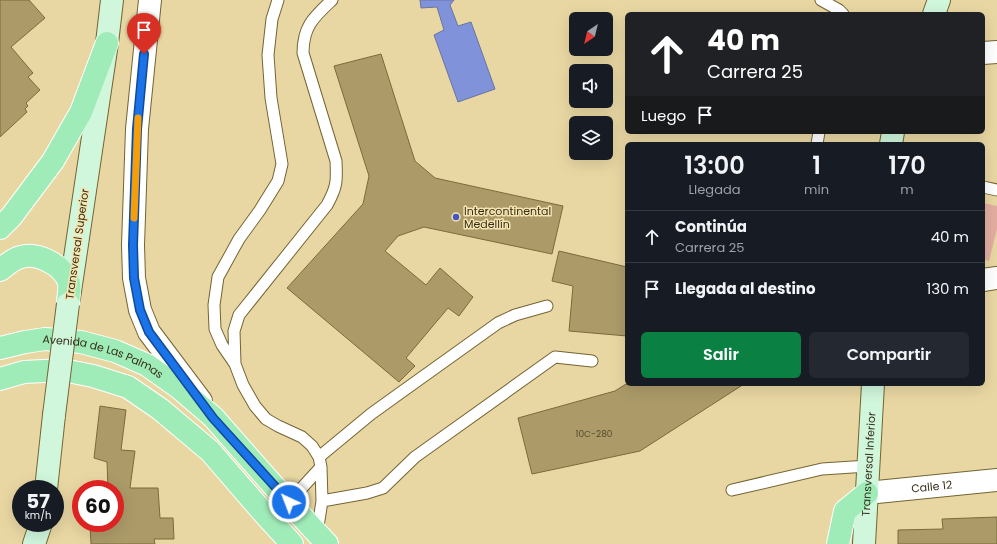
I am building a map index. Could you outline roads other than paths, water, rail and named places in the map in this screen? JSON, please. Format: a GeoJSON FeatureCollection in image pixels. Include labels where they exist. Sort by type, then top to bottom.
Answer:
{"type":"FeatureCollection","features":[{"type":"Feature","properties":{"kind":"main road","name":"Transversal Superior"},"geometry":{"type":"LineString","coordinates":[[47,480],[68,304],[107,43],[112,0]]}},
{"type":"Feature","properties":{"kind":"main road"},"geometry":{"type":"LineString","coordinates":[[935,12],[939,0]]}},
{"type":"Feature","properties":{"kind":"main road"},"geometry":{"type":"LineString","coordinates":[[0,228],[11,217],[53,161],[81,112],[107,43]]}},
{"type":"Feature","properties":{"kind":"main road"},"geometry":{"type":"LineString","coordinates":[[0,270],[14,259],[22,256],[31,256],[49,262],[62,271],[69,283],[68,304]]}},
{"type":"Feature","properties":{"kind":"main road"},"geometry":{"type":"LineString","coordinates":[[0,332],[8,337],[25,342]]}},
{"type":"Feature","properties":{"kind":"main road","name":"Avenida de Las Palmas"},"geometry":{"type":"LineString","coordinates":[[0,348],[45,339],[81,342],[115,351],[148,365],[178,387],[213,418],[322,539]]}},
{"type":"Feature","properties":{"kind":"main road","name":"Avenida de Las Palmas"},"geometry":{"type":"LineString","coordinates":[[0,380],[24,372],[64,370],[93,376],[128,387],[160,409],[210,451],[292,544]]}},
{"type":"Feature","properties":{"kind":"main road","name":"Transversal Inferior"},"geometry":{"type":"LineString","coordinates":[[864,544],[873,386]]}},
{"type":"Feature","properties":{"kind":"main road"},"geometry":{"type":"LineString","coordinates":[[838,544],[845,510],[867,493]]}},
{"type":"Feature","properties":{"kind":"main road"},"geometry":{"type":"LineString","coordinates":[[34,544],[38,532]]}},
{"type":"Feature","properties":{"kind":"street"},"geometry":{"type":"LineString","coordinates":[[150,0],[137,129],[133,245],[134,278],[140,310],[149,332],[213,418]]}},
{"type":"Feature","properties":{"kind":"street"},"geometry":{"type":"LineString","coordinates":[[985,53],[997,52]]}},
{"type":"Feature","properties":{"kind":"street"},"geometry":{"type":"LineString","coordinates":[[985,280],[997,278]]}},
{"type":"Feature","properties":{"kind":"street","name":"Calle 12"},"geometry":{"type":"LineString","coordinates":[[867,493],[997,480]]}},
{"type":"Feature","properties":{"kind":"lane"},"geometry":{"type":"LineString","coordinates":[[278,0],[272,18],[268,55],[270,98],[282,164],[278,181],[260,210],[239,239],[218,277],[214,305],[215,329],[222,345],[235,364],[243,385],[255,406],[266,419],[302,437],[312,446],[320,462],[322,539]]}},
{"type":"Feature","properties":{"kind":"lane"},"geometry":{"type":"LineString","coordinates":[[235,364],[234,331],[239,315],[327,205],[334,192],[337,178],[336,161],[304,53],[303,44],[306,32],[312,19],[332,0]]}},
{"type":"Feature","properties":{"kind":"lane"},"geometry":{"type":"LineString","coordinates":[[821,0],[842,12]]}},
{"type":"Feature","properties":{"kind":"lane"},"geometry":{"type":"LineString","coordinates":[[985,187],[997,190]]}},
{"type":"Feature","properties":{"kind":"lane"},"geometry":{"type":"LineString","coordinates":[[289,502],[320,462],[371,414],[498,322],[515,315],[547,306]]}},
{"type":"Feature","properties":{"kind":"lane"},"geometry":{"type":"LineString","coordinates":[[322,501],[367,493],[383,488],[415,457],[555,357],[592,361]]}},
{"type":"Feature","properties":{"kind":"lane"},"geometry":{"type":"LineString","coordinates":[[732,490],[822,469],[868,466]]}},
{"type":"Feature","properties":{"kind":"water"},"geometry":{"type":"Polygon","coordinates":[[[420,0],[454,0],[450,5],[458,26],[471,22],[495,89],[458,102],[434,35],[444,30],[437,7],[421,8],[420,0]]]}},
{"type":"Feature","properties":{"kind":"place","name":"Intercontinental Medellín"},"geometry":{"type":"Point","coordinates":[456,217]}}]}
